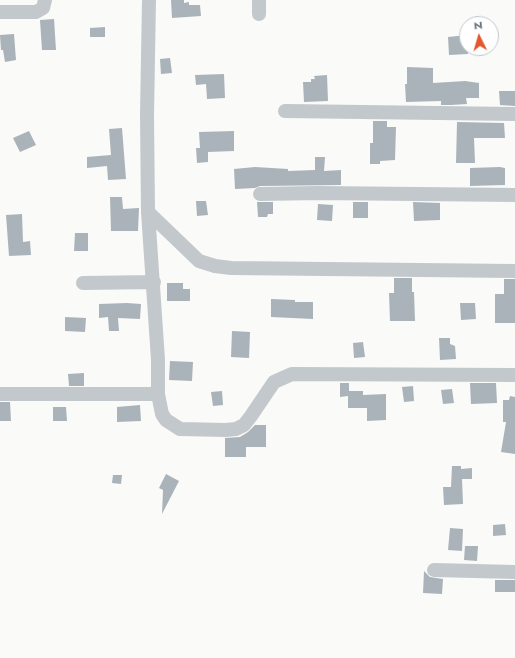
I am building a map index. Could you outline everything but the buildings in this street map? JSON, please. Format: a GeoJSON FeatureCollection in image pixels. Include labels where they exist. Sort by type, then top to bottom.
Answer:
{"type":"FeatureCollection","features":[{"type":"Feature","properties":{"kind":"street"},"geometry":{"type":"LineString","coordinates":[[0,12],[36,12],[43,8],[45,0]]}},
{"type":"Feature","properties":{"kind":"street"},"geometry":{"type":"LineString","coordinates":[[149,0],[147,115],[148,212],[154,282],[158,360],[158,394],[162,414],[171,424],[176,428],[236,429],[244,425],[274,382],[292,374],[515,375]]}},
{"type":"Feature","properties":{"kind":"street"},"geometry":{"type":"LineString","coordinates":[[285,111],[515,114]]}},
{"type":"Feature","properties":{"kind":"street"},"geometry":{"type":"LineString","coordinates":[[260,194],[515,195]]}},
{"type":"Feature","properties":{"kind":"street"},"geometry":{"type":"LineString","coordinates":[[148,212],[199,260],[216,266],[231,268],[515,271]]}},
{"type":"Feature","properties":{"kind":"street"},"geometry":{"type":"LineString","coordinates":[[83,283],[154,282]]}},
{"type":"Feature","properties":{"kind":"street"},"geometry":{"type":"LineString","coordinates":[[0,394],[158,394]]}},
{"type":"Feature","properties":{"kind":"street"},"geometry":{"type":"LineString","coordinates":[[434,570],[515,572]]}}]}
